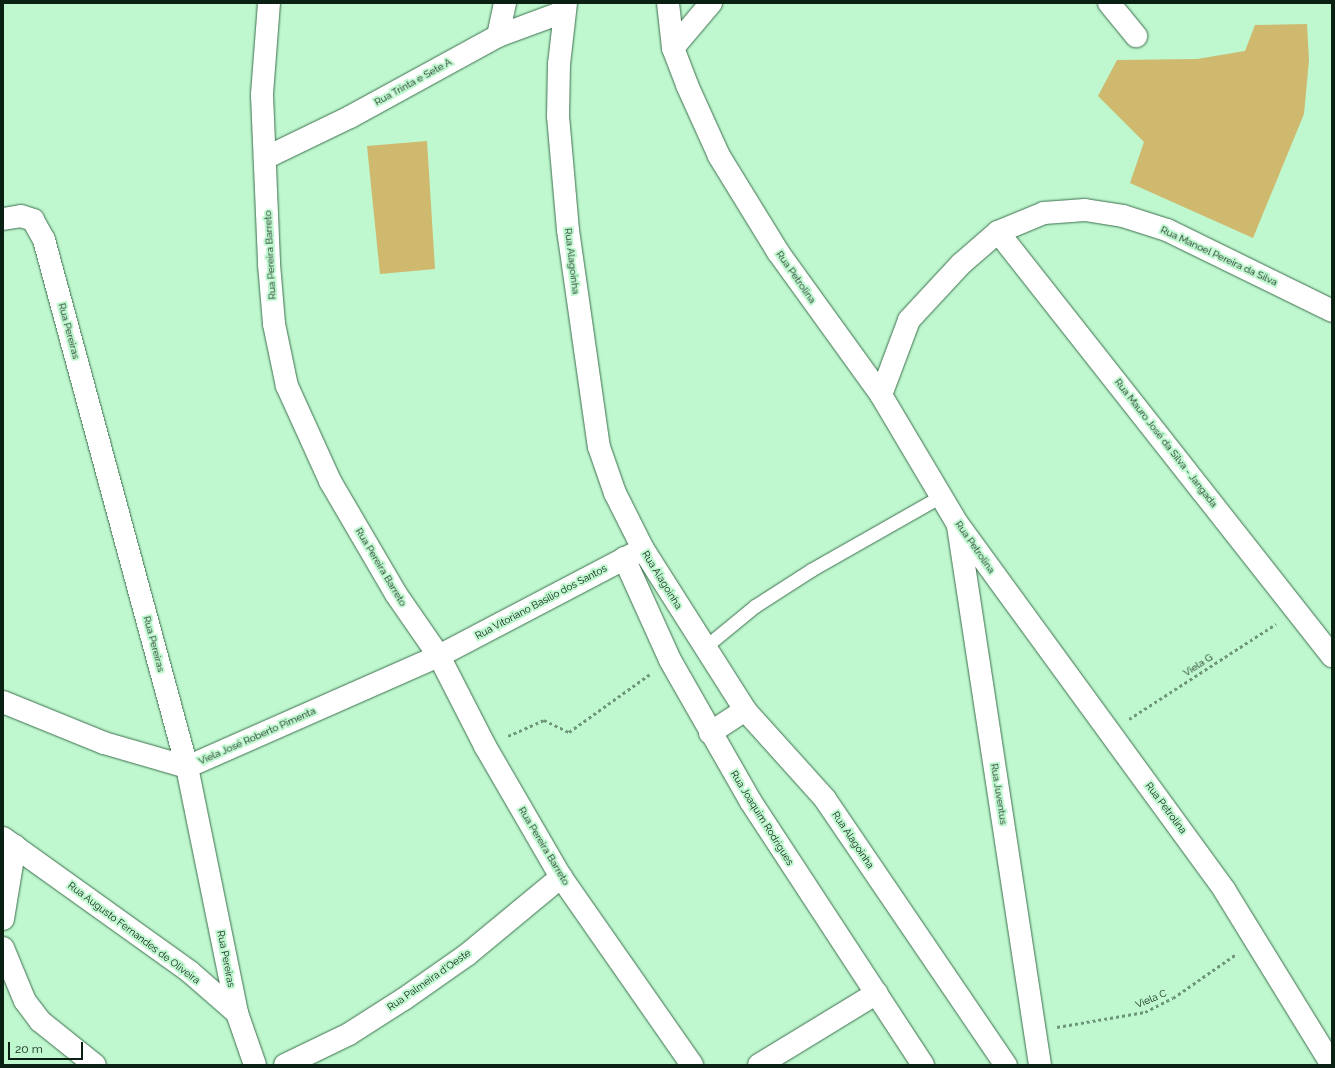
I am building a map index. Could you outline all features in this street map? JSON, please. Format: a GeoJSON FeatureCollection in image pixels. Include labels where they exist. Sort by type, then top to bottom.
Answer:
{"type":"FeatureCollection","features":[{"type":"Feature","properties":{"kind":"street","name":"Rua Pereira Barreto"},"geometry":{"type":"LineString","coordinates":[[269,3],[262,88],[265,158],[274,324],[287,386],[330,481],[396,594],[439,656],[486,746],[561,877],[692,1065]]}},
{"type":"Feature","properties":{"kind":"street"},"geometry":{"type":"LineString","coordinates":[[498,36],[505,3]]}},
{"type":"Feature","properties":{"kind":"street","name":"Rua Petrolina"},"geometry":{"type":"LineString","coordinates":[[668,3],[673,48],[719,156],[778,252],[881,395],[957,523],[1179,826],[1257,939],[1332,1065]]}},
{"type":"Feature","properties":{"kind":"street"},"geometry":{"type":"LineString","coordinates":[[673,48],[711,3]]}},
{"type":"Feature","properties":{"kind":"street"},"geometry":{"type":"LineString","coordinates":[[1109,3],[1136,36]]}},
{"type":"Feature","properties":{"kind":"street","name":"Rua Trinta e Sete A"},"geometry":{"type":"LineString","coordinates":[[265,158],[350,117],[498,36],[564,8]]}},
{"type":"Feature","properties":{"kind":"street","name":"Rua Alagoinha"},"geometry":{"type":"LineString","coordinates":[[564,8],[559,124],[568,230],[599,447],[634,553],[705,647],[745,710],[825,799],[1006,1065]]}},
{"type":"Feature","properties":{"kind":"street","name":"Rua Manoel Pereira da Silva"},"geometry":{"type":"LineString","coordinates":[[881,395],[909,320],[961,264],[998,232],[1044,213],[1086,210],[1123,216],[1167,230],[1332,311]]}},
{"type":"Feature","properties":{"kind":"street","name":"Rua Pereiras"},"geometry":{"type":"LineString","coordinates":[[3,219],[21,216],[33,220],[44,240],[187,767],[236,1013]]}},
{"type":"Feature","properties":{"kind":"street","name":"Rua Mauro José da Silva - Jangada"},"geometry":{"type":"LineString","coordinates":[[998,232],[1332,656]]}},
{"type":"Feature","properties":{"kind":"street","name":"Rua Juventus"},"geometry":{"type":"LineString","coordinates":[[957,523],[1040,1065]]}},
{"type":"Feature","properties":{"kind":"street","name":"Rua Vitoriano Basílio dos Santos"},"geometry":{"type":"LineString","coordinates":[[439,656],[634,553]]}},
{"type":"Feature","properties":{"kind":"street","name":"Rua Joaquim Rodrigues"},"geometry":{"type":"LineString","coordinates":[[634,553],[670,660],[710,733],[751,802],[923,1065]]}},
{"type":"Feature","properties":{"kind":"street","name":"Viela José Roberto Pimenta"},"geometry":{"type":"LineString","coordinates":[[3,702],[104,743],[187,767],[439,656]]}},
{"type":"Feature","properties":{"kind":"street"},"geometry":{"type":"LineString","coordinates":[[710,733],[745,710]]}},
{"type":"Feature","properties":{"kind":"street"},"geometry":{"type":"LineString","coordinates":[[3,919],[9,842]]}},
{"type":"Feature","properties":{"kind":"street","name":"Rua Augusto Fernandes de Oliveira"},"geometry":{"type":"LineString","coordinates":[[9,842],[190,972],[236,1013],[255,1065]]}},
{"type":"Feature","properties":{"kind":"street","name":"Rua Palmeira d'Oeste"},"geometry":{"type":"LineString","coordinates":[[285,1065],[349,1034],[404,999],[468,954],[561,877]]}},
{"type":"Feature","properties":{"kind":"street"},"geometry":{"type":"LineString","coordinates":[[3,948],[25,1000],[40,1020],[95,1065]]}},
{"type":"Feature","properties":{"kind":"street"},"geometry":{"type":"LineString","coordinates":[[759,1065],[877,993]]}},
{"type":"Feature","properties":{"kind":"lane"},"geometry":{"type":"LineString","coordinates":[[705,647],[755,606],[811,570],[941,496]]}},
{"type":"Feature","properties":{"kind":"path","name":"Viela G"},"geometry":{"type":"LineString","coordinates":[[1109,732],[1297,610]]}},
{"type":"Feature","properties":{"kind":"path"},"geometry":{"type":"LineString","coordinates":[[486,746],[544,720],[569,732],[670,660]]}},
{"type":"Feature","properties":{"kind":"path","name":"Viela C"},"geometry":{"type":"LineString","coordinates":[[1034,1028],[1107,1021],[1145,1012],[1173,998],[1257,939]]}},
{"type":"Feature","properties":{"kind":"shaded area"},"geometry":{"type":"Polygon","coordinates":[[[1307,24],[1309,60],[1304,114],[1253,238],[1130,183],[1144,142],[1098,96],[1117,60],[1197,59],[1245,51],[1255,25],[1307,24]]]}},
{"type":"Feature","properties":{"kind":"shaded area"},"geometry":{"type":"Polygon","coordinates":[[[427,141],[435,269],[380,274],[367,146],[427,141]]]}}]}
